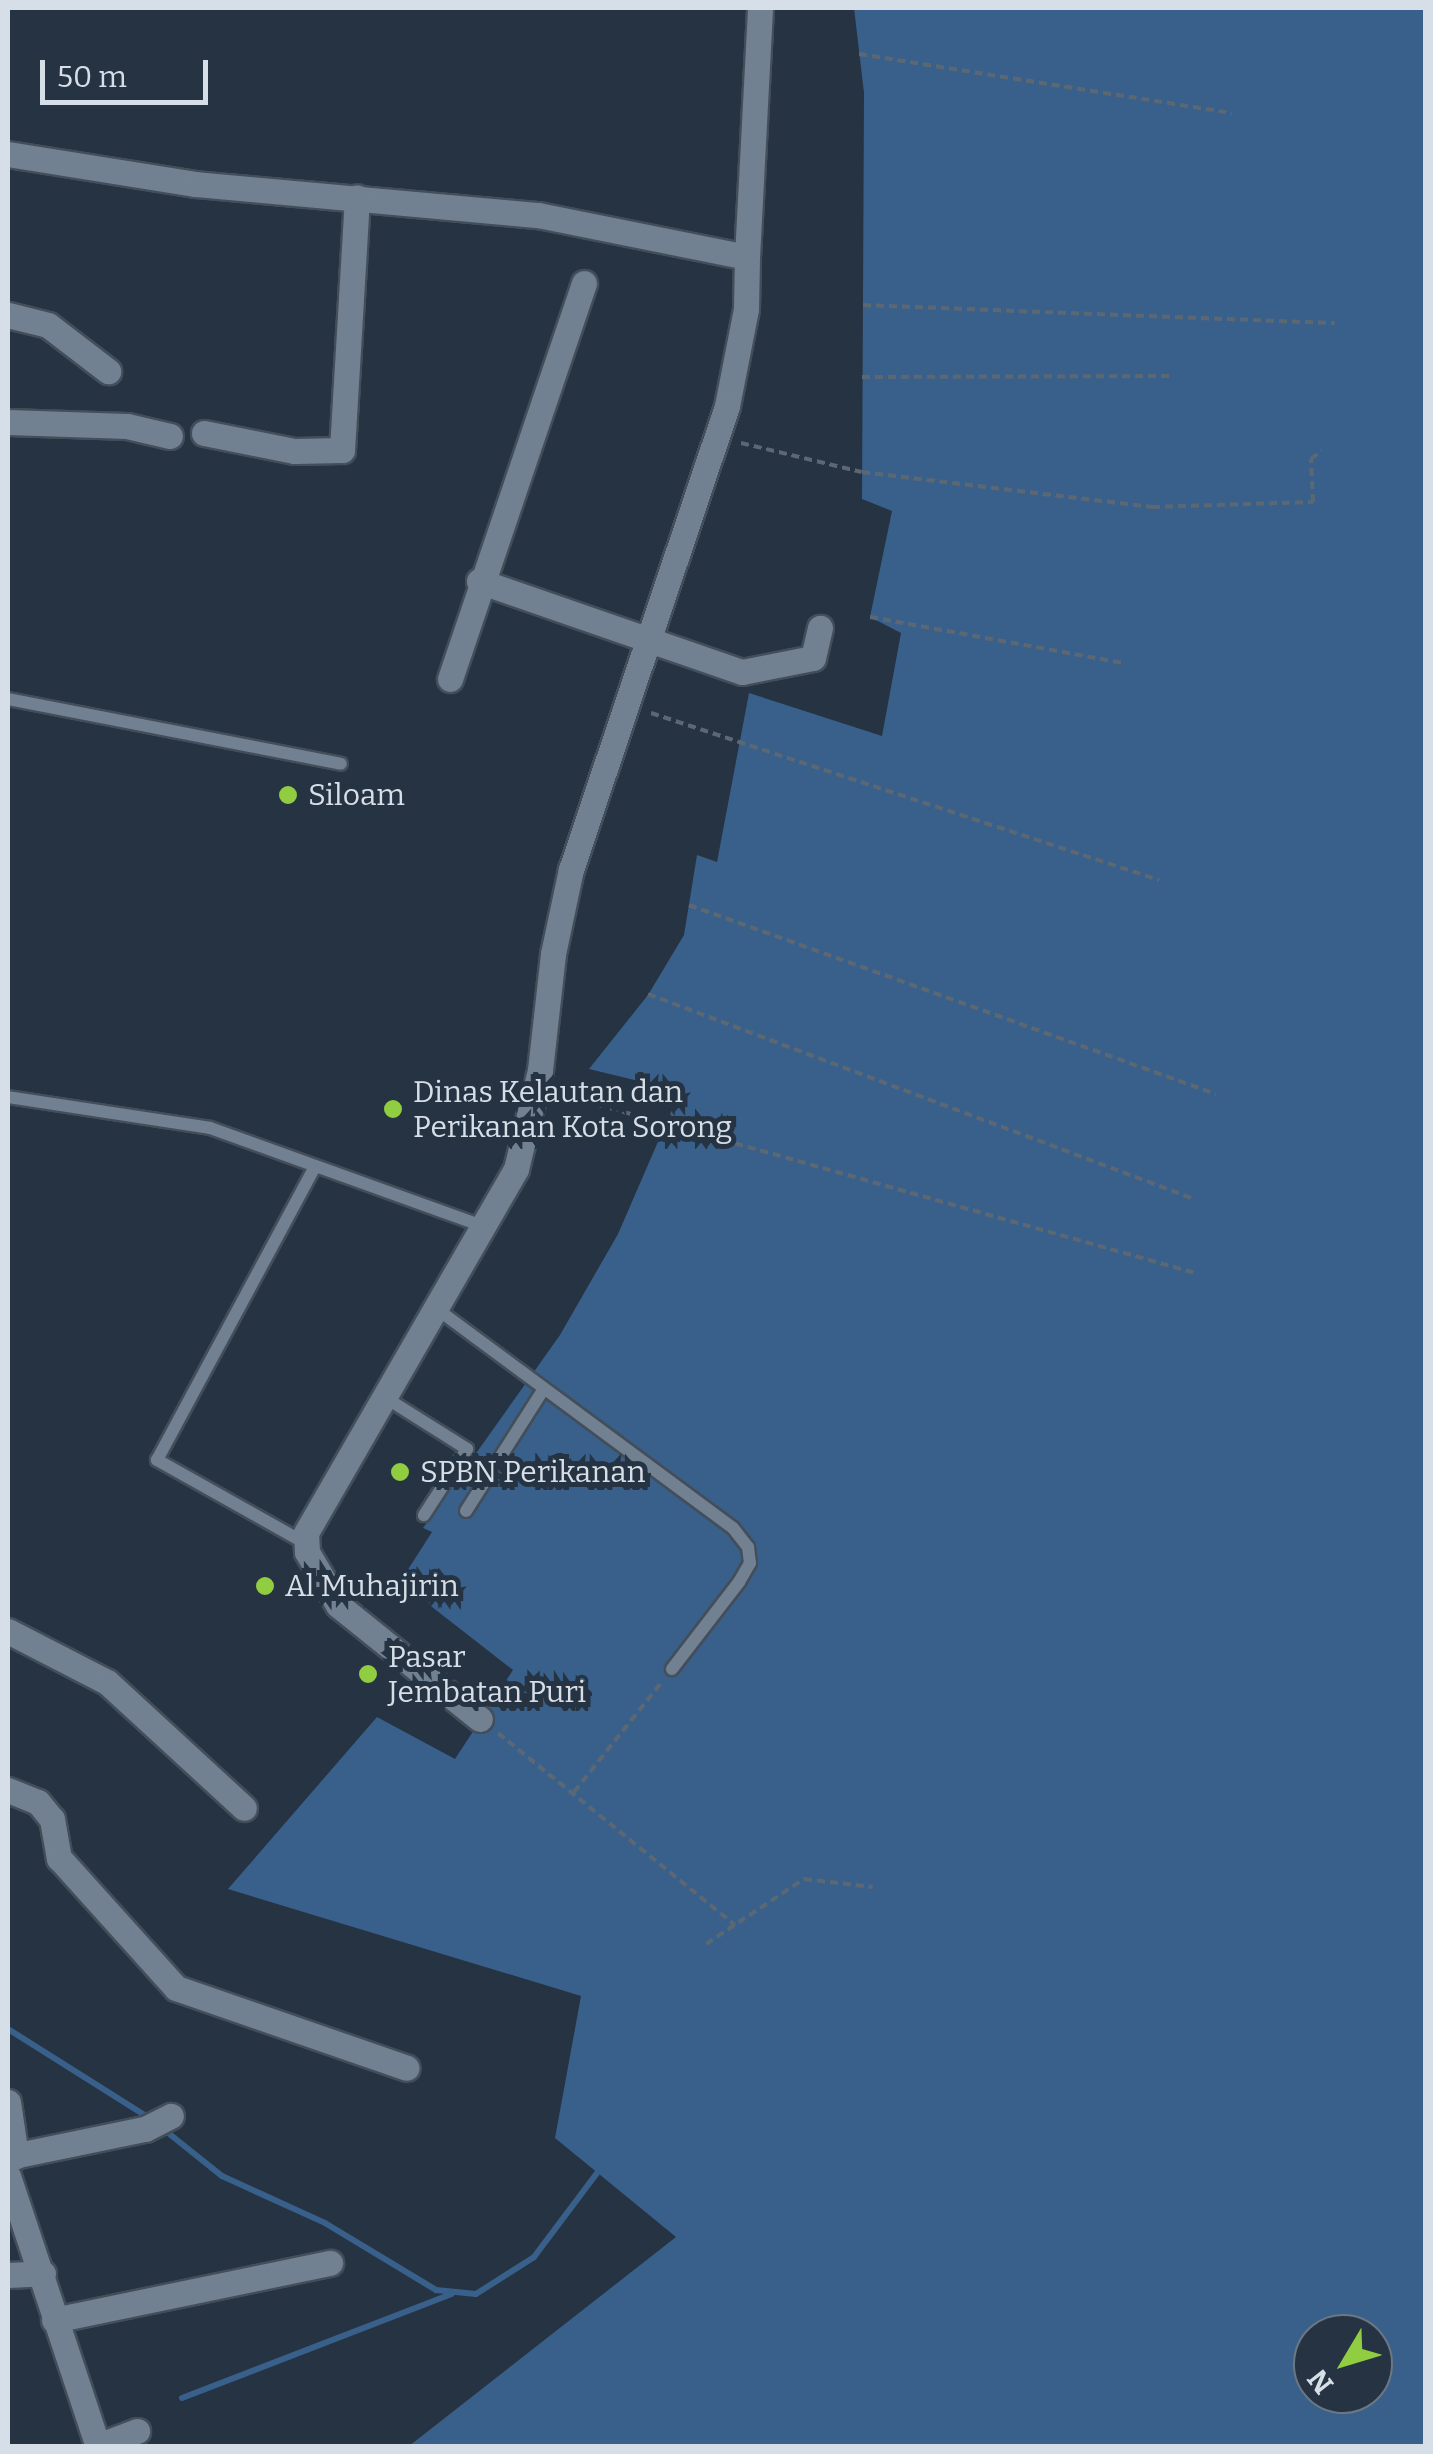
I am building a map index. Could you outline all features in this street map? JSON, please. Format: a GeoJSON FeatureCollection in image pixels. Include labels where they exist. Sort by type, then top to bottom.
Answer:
{"type":"FeatureCollection","features":[{"type":"Feature","properties":{"kind":"street"},"geometry":{"type":"LineString","coordinates":[[480,1719],[338,1604],[305,1543],[516,1168],[537,1088],[571,870],[653,640],[739,358],[760,8]]}},
{"type":"Feature","properties":{"kind":"street"},"geometry":{"type":"LineString","coordinates":[[8,154],[81,170],[555,218],[747,258]]}},
{"type":"Feature","properties":{"kind":"street"},"geometry":{"type":"LineString","coordinates":[[204,433],[294,451],[342,450],[358,197]]}},
{"type":"Feature","properties":{"kind":"street"},"geometry":{"type":"LineString","coordinates":[[450,680],[478,580],[584,283]]}},
{"type":"Feature","properties":{"kind":"street"},"geometry":{"type":"LineString","coordinates":[[8,315],[48,325],[108,371]]}},
{"type":"Feature","properties":{"kind":"street"},"geometry":{"type":"LineString","coordinates":[[8,422],[127,426],[170,436]]}},
{"type":"Feature","properties":{"kind":"street"},"geometry":{"type":"LineString","coordinates":[[478,580],[750,673],[768,664],[812,658],[820,628]]}},
{"type":"Feature","properties":{"kind":"street"},"geometry":{"type":"LineString","coordinates":[[8,1630],[107,1682],[244,1808]]}},
{"type":"Feature","properties":{"kind":"street"},"geometry":{"type":"LineString","coordinates":[[8,1790],[38,1802],[52,1818],[59,1858],[176,1988],[407,2068]]}},
{"type":"Feature","properties":{"kind":"street"},"geometry":{"type":"LineString","coordinates":[[8,2102],[10,2163],[54,2320],[98,2446],[137,2431]]}},
{"type":"Feature","properties":{"kind":"street"},"geometry":{"type":"LineString","coordinates":[[10,2163],[162,2121]]}},
{"type":"Feature","properties":{"kind":"street"},"geometry":{"type":"LineString","coordinates":[[54,2320],[330,2263]]}},
{"type":"Feature","properties":{"kind":"street"},"geometry":{"type":"LineString","coordinates":[[8,2274],[43,2273]]}},
{"type":"Feature","properties":{"kind":"lane"},"geometry":{"type":"LineString","coordinates":[[8,698],[340,764]]}},
{"type":"Feature","properties":{"kind":"lane"},"geometry":{"type":"LineString","coordinates":[[8,1097],[210,1128],[484,1227]]}},
{"type":"Feature","properties":{"kind":"lane"},"geometry":{"type":"LineString","coordinates":[[305,1543],[157,1460],[315,1168]]}},
{"type":"Feature","properties":{"kind":"lane"},"geometry":{"type":"LineString","coordinates":[[437,1309],[732,1528],[748,1548],[750,1563],[739,1582],[672,1669]]}},
{"type":"Feature","properties":{"kind":"lane"},"geometry":{"type":"LineString","coordinates":[[466,1511],[544,1390]]}},
{"type":"Feature","properties":{"kind":"lane"},"geometry":{"type":"LineString","coordinates":[[386,1398],[467,1449],[424,1515]]}},
{"type":"Feature","properties":{"kind":"path"},"geometry":{"type":"LineString","coordinates":[[859,54],[1232,113]]}},
{"type":"Feature","properties":{"kind":"path"},"geometry":{"type":"LineString","coordinates":[[862,305],[1335,323]]}},
{"type":"Feature","properties":{"kind":"path"},"geometry":{"type":"LineString","coordinates":[[862,377],[1171,376]]}},
{"type":"Feature","properties":{"kind":"path"},"geometry":{"type":"LineString","coordinates":[[716,438],[862,472],[1152,507],[1313,502],[1311,459],[1322,450]]}},
{"type":"Feature","properties":{"kind":"path"},"geometry":{"type":"LineString","coordinates":[[870,617],[1122,663]]}},
{"type":"Feature","properties":{"kind":"path"},"geometry":{"type":"LineString","coordinates":[[627,704],[739,748],[1159,880]]}},
{"type":"Feature","properties":{"kind":"path"},"geometry":{"type":"LineString","coordinates":[[689,904],[1216,1094]]}},
{"type":"Feature","properties":{"kind":"path"},"geometry":{"type":"LineString","coordinates":[[648,994],[1194,1199]]}},
{"type":"Feature","properties":{"kind":"path"},"geometry":{"type":"LineString","coordinates":[[537,1088],[1195,1273]]}},
{"type":"Feature","properties":{"kind":"path"},"geometry":{"type":"LineString","coordinates":[[574,1792],[672,1669]]}},
{"type":"Feature","properties":{"kind":"path"},"geometry":{"type":"LineString","coordinates":[[480,1719],[735,1925]]}},
{"type":"Feature","properties":{"kind":"path"},"geometry":{"type":"LineString","coordinates":[[706,1944],[804,1879],[873,1887]]}},
{"type":"Feature","properties":{"kind":"water"},"geometry":{"type":"Polygon","coordinates":[[[854,8],[1425,8],[1425,2446],[409,2446],[676,2237],[555,2138],[581,1996],[228,1889],[377,1717],[455,1759],[513,1670],[400,1582],[432,1532],[423,1528],[560,1335],[618,1234],[680,1091],[589,1069],[648,995],[684,935],[697,855],[717,862],[749,693],[882,736],[901,633],[870,617],[892,511],[862,499],[864,93],[854,8]]]}},
{"type":"Feature","properties":{"kind":"waterway"},"geometry":{"type":"LineString","coordinates":[[8,2029],[148,2117]]}},
{"type":"Feature","properties":{"kind":"waterway"},"geometry":{"type":"LineString","coordinates":[[162,2128],[222,2176],[325,2223],[436,2290],[476,2294],[534,2257],[597,2173]]}},
{"type":"Feature","properties":{"kind":"waterway"},"geometry":{"type":"LineString","coordinates":[[182,2398],[452,2294]]}},
{"type":"Feature","properties":{"kind":"place","name":"Siloam"},"geometry":{"type":"Point","coordinates":[288,795]}},
{"type":"Feature","properties":{"kind":"place","name":"Dinas Kelautan dan Perikanan Kota Sorong"},"geometry":{"type":"Point","coordinates":[393,1109]}},
{"type":"Feature","properties":{"kind":"place","name":"SPBN Perikanan"},"geometry":{"type":"Point","coordinates":[400,1472]}},
{"type":"Feature","properties":{"kind":"place","name":"Al Muhajirin"},"geometry":{"type":"Point","coordinates":[265,1586]}},
{"type":"Feature","properties":{"kind":"place","name":"Pasar Jembatan Puri"},"geometry":{"type":"Point","coordinates":[368,1674]}}]}
